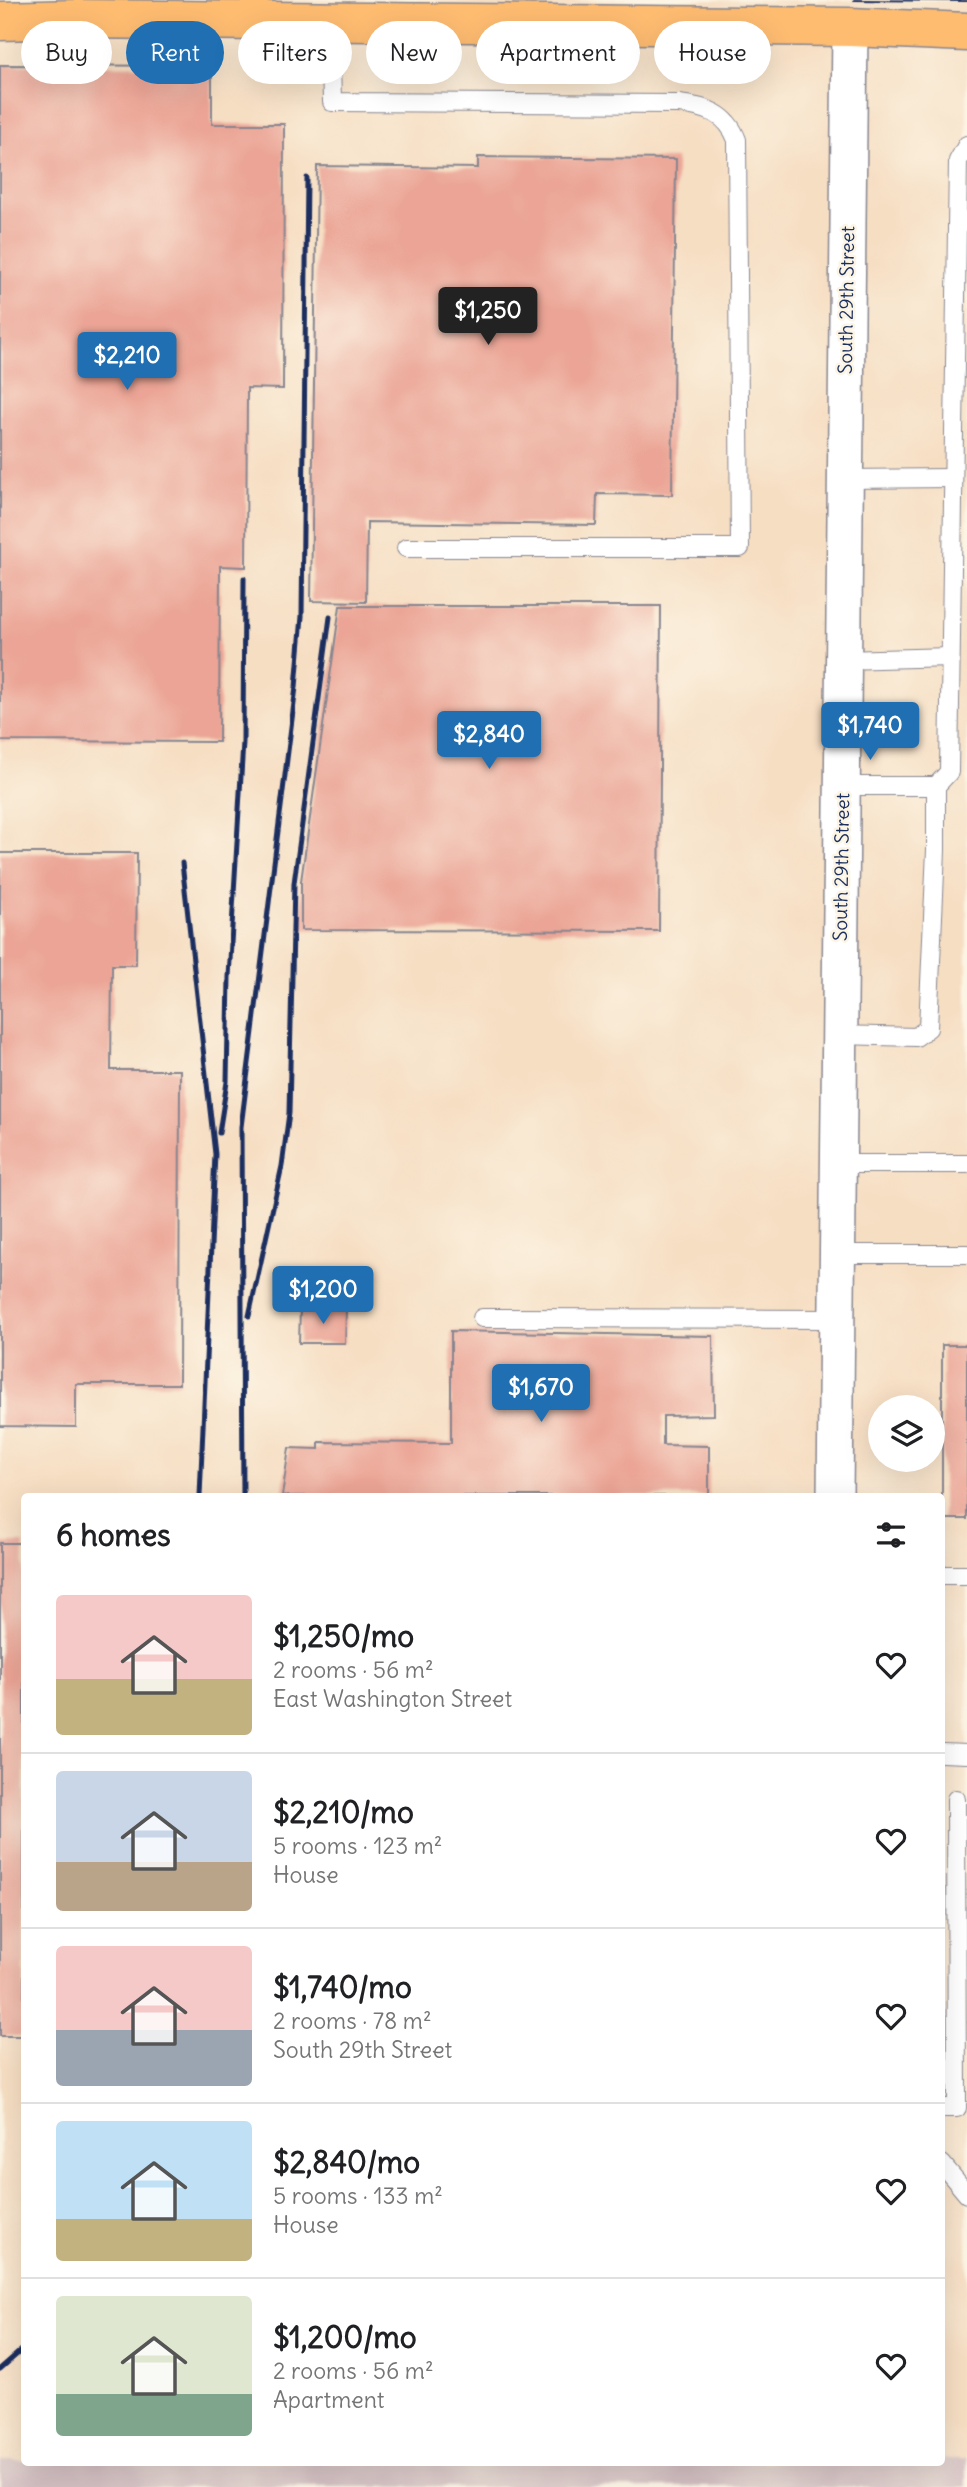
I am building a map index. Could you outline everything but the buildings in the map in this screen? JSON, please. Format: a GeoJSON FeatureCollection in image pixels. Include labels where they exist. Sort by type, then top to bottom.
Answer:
{"type":"FeatureCollection","features":[{"type":"Feature","properties":{"kind":"main road"},"geometry":{"type":"LineString","coordinates":[[0,21],[330,21]]}},
{"type":"Feature","properties":{"kind":"main road"},"geometry":{"type":"LineString","coordinates":[[352,21],[850,27],[967,32]]}},
{"type":"Feature","properties":{"kind":"street","name":"South 29th Street"},"geometry":{"type":"LineString","coordinates":[[835,1493],[850,27]]}},
{"type":"Feature","properties":{"kind":"lane"},"geometry":{"type":"LineString","coordinates":[[332,84],[332,102],[697,106],[715,112],[733,128],[737,140],[740,548],[406,548]]}},
{"type":"Feature","properties":{"kind":"lane"},"geometry":{"type":"LineString","coordinates":[[839,1035],[916,1037],[928,1028],[936,850],[936,786],[949,772],[958,161],[967,145]]}},
{"type":"Feature","properties":{"kind":"lane"},"geometry":{"type":"LineString","coordinates":[[845,479],[953,478]]}},
{"type":"Feature","properties":{"kind":"lane"},"geometry":{"type":"LineString","coordinates":[[843,660],[950,657]]}},
{"type":"Feature","properties":{"kind":"lane"},"geometry":{"type":"LineString","coordinates":[[842,786],[936,786]]}},
{"type":"Feature","properties":{"kind":"lane"},"geometry":{"type":"LineString","coordinates":[[838,1164],[967,1164]]}},
{"type":"Feature","properties":{"kind":"lane"},"geometry":{"type":"LineString","coordinates":[[837,1254],[967,1254]]}},
{"type":"Feature","properties":{"kind":"lane"},"geometry":{"type":"LineString","coordinates":[[482,1318],[837,1319]]}},
{"type":"Feature","properties":{"kind":"lane"},"geometry":{"type":"LineString","coordinates":[[945,1575],[967,1575]]}},
{"type":"Feature","properties":{"kind":"lane"},"geometry":{"type":"LineString","coordinates":[[945,1753],[967,1754]]}},
{"type":"Feature","properties":{"kind":"lane"},"geometry":{"type":"LineString","coordinates":[[945,2108],[957,2108],[949,1909],[956,1799]]}},
{"type":"Feature","properties":{"kind":"lane"},"geometry":{"type":"LineString","coordinates":[[945,2168],[967,2194]]}},
{"type":"Feature","properties":{"kind":"shaded area"},"geometry":{"type":"Polygon","coordinates":[[[945,2459],[967,2459],[967,2487],[0,2487],[0,2461],[21,2461],[21,2466],[945,2466],[945,2459]]]}},
{"type":"Feature","properties":{"kind":"tram line"},"geometry":{"type":"LineString","coordinates":[[854,0],[967,1]]}},
{"type":"Feature","properties":{"kind":"railway"},"geometry":{"type":"LineString","coordinates":[[243,1493],[241,1127],[296,687],[302,616],[307,178]]}},
{"type":"Feature","properties":{"kind":"railway"},"geometry":{"type":"LineString","coordinates":[[219,1133],[227,1082],[229,977],[243,742],[244,578]]}},
{"type":"Feature","properties":{"kind":"railway"},"geometry":{"type":"LineString","coordinates":[[249,1316],[282,1166],[289,1113],[294,883],[330,617]]}},
{"type":"Feature","properties":{"kind":"railway"},"geometry":{"type":"LineString","coordinates":[[182,863],[215,1154],[200,1493]]}},
{"type":"Feature","properties":{"kind":"railway"},"geometry":{"type":"LineString","coordinates":[[0,2369],[21,2351]]}}]}
